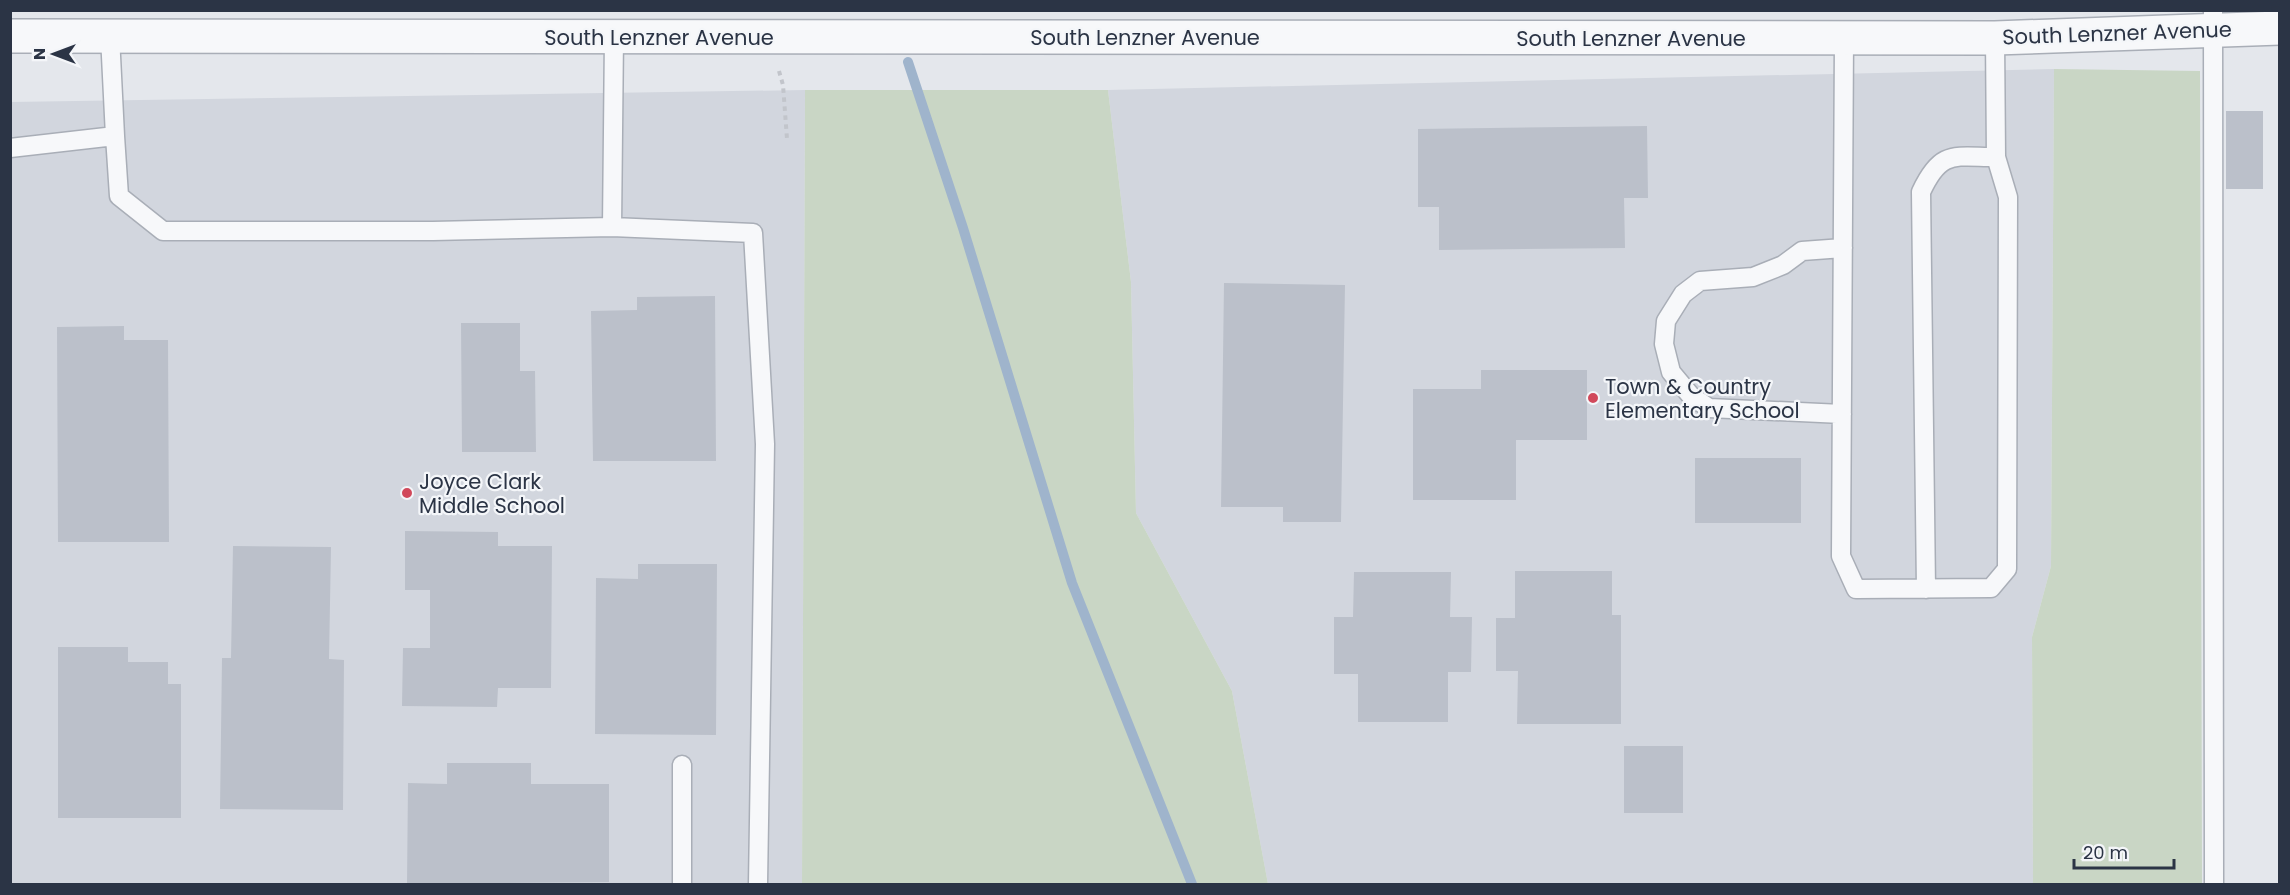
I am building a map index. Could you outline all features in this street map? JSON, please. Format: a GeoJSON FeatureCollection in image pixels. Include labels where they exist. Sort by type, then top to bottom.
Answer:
{"type":"FeatureCollection","features":[{"type":"Feature","properties":{"kind":"street","name":"South Lenzner Avenue"},"geometry":{"type":"LineString","coordinates":[[10,36],[1995,38],[2079,37],[2213,20],[2280,28]]}},
{"type":"Feature","properties":{"kind":"lane"},"geometry":{"type":"LineString","coordinates":[[2213,20],[2214,885]]}},
{"type":"Feature","properties":{"kind":"lane"},"geometry":{"type":"LineString","coordinates":[[110,36],[119,196],[163,231],[434,231],[612,227],[753,233],[765,444],[758,885]]}},
{"type":"Feature","properties":{"kind":"lane"},"geometry":{"type":"LineString","coordinates":[[612,227],[614,36]]}},
{"type":"Feature","properties":{"kind":"lane"},"geometry":{"type":"LineString","coordinates":[[1844,38],[1841,556],[1856,589],[1926,589],[1991,588],[2007,569],[2008,196],[1996,157],[1995,38]]}},
{"type":"Feature","properties":{"kind":"lane"},"geometry":{"type":"LineString","coordinates":[[10,148],[115,136]]}},
{"type":"Feature","properties":{"kind":"lane"},"geometry":{"type":"LineString","coordinates":[[1926,589],[1921,192],[1931,171],[1947,158],[1996,157]]}},
{"type":"Feature","properties":{"kind":"lane"},"geometry":{"type":"LineString","coordinates":[[1842,414],[1709,408],[1691,396],[1671,372],[1664,344],[1666,321],[1683,294],[1700,281],[1753,277],[1783,265],[1802,251],[1843,248]]}},
{"type":"Feature","properties":{"kind":"lane"},"geometry":{"type":"LineString","coordinates":[[682,765],[682,885]]}},
{"type":"Feature","properties":{"kind":"path"},"geometry":{"type":"LineString","coordinates":[[766,70],[778,70],[783,85],[787,139]]}},
{"type":"Feature","properties":{"kind":"shaded area","name":"Town & Country Elementary School"},"geometry":{"type":"Polygon","coordinates":[[[2054,69],[2051,566],[2032,637],[2033,884],[1268,884],[1232,691],[1136,513],[1131,282],[1108,90],[2054,69]]]}},
{"type":"Feature","properties":{"kind":"shaded area","name":"Joyce Clark Middle School"},"geometry":{"type":"Polygon","coordinates":[[[805,90],[802,884],[11,884],[10,102],[805,90]]]}},
{"type":"Feature","properties":{"kind":"green space"},"geometry":{"type":"Polygon","coordinates":[[[2054,69],[2200,71],[2202,884],[2033,884],[2032,637],[2051,566],[2054,69]]]}},
{"type":"Feature","properties":{"kind":"green space"},"geometry":{"type":"Polygon","coordinates":[[[805,90],[1108,90],[1131,282],[1136,513],[1232,691],[1268,884],[802,884],[805,90]]]}},
{"type":"Feature","properties":{"kind":"building"},"geometry":{"type":"Polygon","coordinates":[[[2226,111],[2263,111],[2263,189],[2226,189],[2226,111]]]}},
{"type":"Feature","properties":{"kind":"building"},"geometry":{"type":"Polygon","coordinates":[[[1647,126],[1648,198],[1624,198],[1625,248],[1439,250],[1439,207],[1418,207],[1418,129],[1647,126]]]}},
{"type":"Feature","properties":{"kind":"building"},"geometry":{"type":"Polygon","coordinates":[[[1224,283],[1345,285],[1341,522],[1283,522],[1283,507],[1221,507],[1224,283]]]}},
{"type":"Feature","properties":{"kind":"building"},"geometry":{"type":"Polygon","coordinates":[[[715,296],[716,461],[593,461],[591,311],[637,310],[637,297],[715,296]]]}},
{"type":"Feature","properties":{"kind":"building"},"geometry":{"type":"Polygon","coordinates":[[[461,323],[520,323],[520,371],[535,371],[536,452],[462,452],[461,323]]]}},
{"type":"Feature","properties":{"kind":"building"},"geometry":{"type":"Polygon","coordinates":[[[124,326],[124,340],[168,340],[169,542],[58,542],[57,327],[124,326]]]}},
{"type":"Feature","properties":{"kind":"building"},"geometry":{"type":"Polygon","coordinates":[[[1481,370],[1587,370],[1587,440],[1516,440],[1516,500],[1413,500],[1413,389],[1481,389],[1481,370]]]}},
{"type":"Feature","properties":{"kind":"building"},"geometry":{"type":"Polygon","coordinates":[[[1695,458],[1801,458],[1801,523],[1695,523],[1695,458]]]}},
{"type":"Feature","properties":{"kind":"building"},"geometry":{"type":"Polygon","coordinates":[[[405,531],[498,532],[498,546],[552,546],[551,688],[498,688],[497,707],[402,706],[403,648],[430,648],[430,590],[405,590],[405,531]]]}},
{"type":"Feature","properties":{"kind":"building"},"geometry":{"type":"Polygon","coordinates":[[[233,546],[331,547],[329,659],[344,660],[343,810],[220,809],[222,658],[231,658],[233,546]]]}},
{"type":"Feature","properties":{"kind":"building"},"geometry":{"type":"Polygon","coordinates":[[[638,564],[717,564],[716,735],[595,734],[596,578],[638,579],[638,564]]]}},
{"type":"Feature","properties":{"kind":"building"},"geometry":{"type":"Polygon","coordinates":[[[1515,571],[1612,571],[1612,615],[1621,615],[1621,724],[1517,724],[1518,671],[1496,671],[1496,618],[1515,618],[1515,571]]]}},
{"type":"Feature","properties":{"kind":"building"},"geometry":{"type":"Polygon","coordinates":[[[1354,572],[1451,572],[1450,617],[1472,617],[1471,672],[1448,672],[1448,722],[1358,722],[1358,674],[1334,674],[1334,617],[1353,617],[1354,572]]]}},
{"type":"Feature","properties":{"kind":"building"},"geometry":{"type":"Polygon","coordinates":[[[58,647],[128,647],[128,662],[168,662],[168,684],[181,684],[181,818],[58,818],[58,647]]]}},
{"type":"Feature","properties":{"kind":"building"},"geometry":{"type":"Polygon","coordinates":[[[1624,746],[1683,746],[1683,813],[1624,813],[1624,746]]]}},
{"type":"Feature","properties":{"kind":"building"},"geometry":{"type":"Polygon","coordinates":[[[447,763],[531,763],[531,784],[609,784],[609,882],[407,884],[408,783],[447,784],[447,763]]]}},
{"type":"Feature","properties":{"kind":"waterway"},"geometry":{"type":"LineString","coordinates":[[908,62],[963,228],[1072,583],[1192,884]]}},
{"type":"Feature","properties":{"kind":"place","name":"Town & Country Elementary School"},"geometry":{"type":"Point","coordinates":[1593,398]}},
{"type":"Feature","properties":{"kind":"place","name":"Joyce Clark Middle School"},"geometry":{"type":"Point","coordinates":[407,493]}}]}
